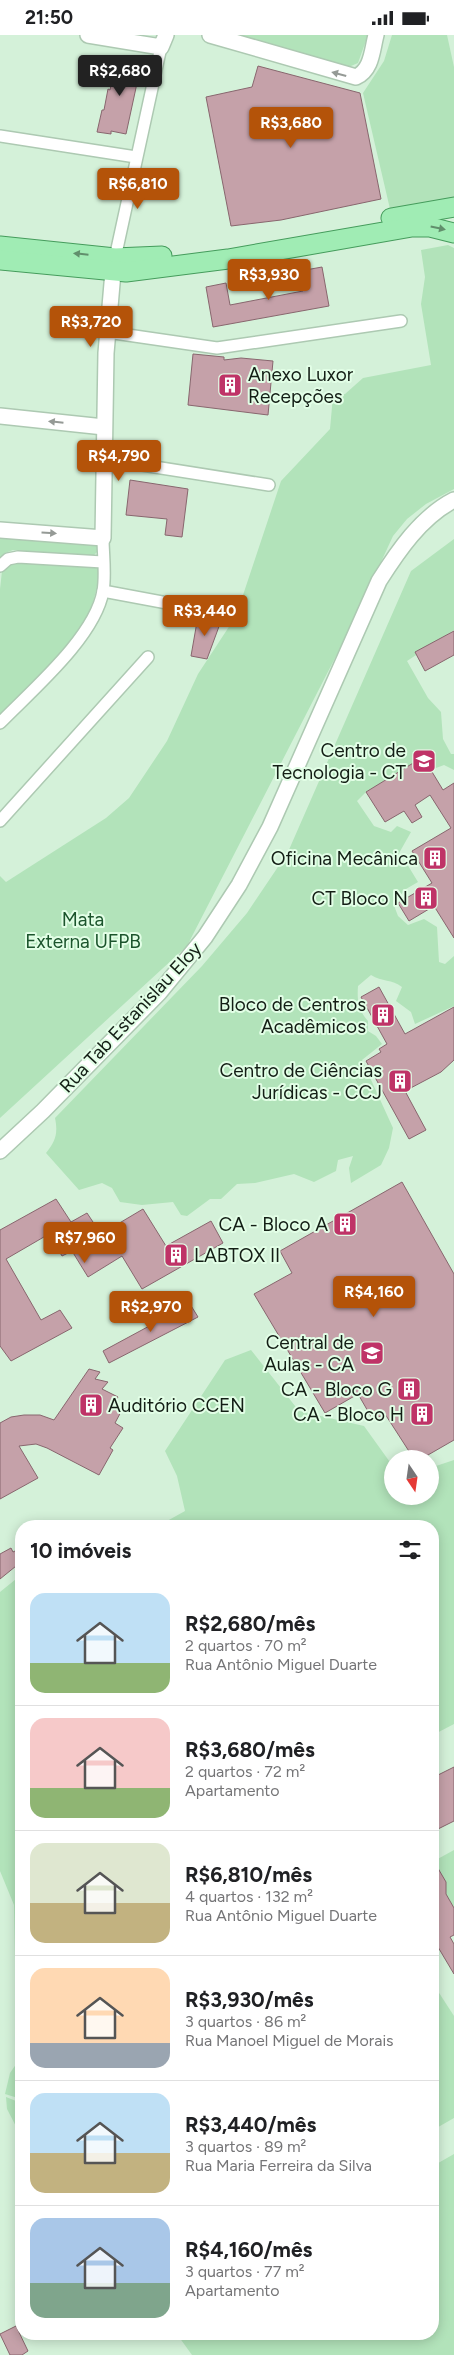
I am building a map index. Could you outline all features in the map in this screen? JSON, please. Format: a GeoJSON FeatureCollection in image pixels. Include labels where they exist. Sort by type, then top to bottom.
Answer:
{"type":"FeatureCollection","features":[{"type":"Feature","properties":{"kind":"main road"},"geometry":{"type":"LineString","coordinates":[[0,246],[114,265],[454,207]]}},
{"type":"Feature","properties":{"kind":"main road"},"geometry":{"type":"LineString","coordinates":[[0,260],[114,265],[184,265],[412,227],[430,227],[454,233]]}},
{"type":"Feature","properties":{"kind":"street"},"geometry":{"type":"LineString","coordinates":[[0,723],[70,650],[88,626],[103,591],[104,427],[107,332],[114,265],[136,157],[163,41],[88,35]]}},
{"type":"Feature","properties":{"kind":"street"},"geometry":{"type":"LineString","coordinates":[[210,35],[356,77],[363,74],[368,67],[376,35]]}},
{"type":"Feature","properties":{"kind":"street"},"geometry":{"type":"LineString","coordinates":[[0,137],[136,157]]}},
{"type":"Feature","properties":{"kind":"street"},"geometry":{"type":"LineString","coordinates":[[107,332],[217,348],[401,321]]}},
{"type":"Feature","properties":{"kind":"street"},"geometry":{"type":"LineString","coordinates":[[0,416],[104,427]]}},
{"type":"Feature","properties":{"kind":"street"},"geometry":{"type":"LineString","coordinates":[[104,459],[269,485]]}},
{"type":"Feature","properties":{"kind":"street","name":"Rua Tab Estanislau Eloy"},"geometry":{"type":"LineString","coordinates":[[0,1151],[159,993],[205,937],[239,885],[270,827],[379,581],[397,553],[421,526],[444,505],[454,500]]}},
{"type":"Feature","properties":{"kind":"street"},"geometry":{"type":"LineString","coordinates":[[0,530],[103,537]]}},
{"type":"Feature","properties":{"kind":"street"},"geometry":{"type":"LineString","coordinates":[[0,566],[8,559],[18,557],[103,562]]}},
{"type":"Feature","properties":{"kind":"street"},"geometry":{"type":"LineString","coordinates":[[103,591],[226,614]]}},
{"type":"Feature","properties":{"kind":"street"},"geometry":{"type":"LineString","coordinates":[[0,821],[148,657]]}},
{"type":"Feature","properties":{"kind":"street","name":"Rua Tab Estanislau Eloy"},"geometry":{"type":"LineString","coordinates":[[0,1146],[14,1139]]}},
{"type":"Feature","properties":{"kind":"green space"},"geometry":{"type":"Polygon","coordinates":[[[236,35],[368,35],[358,63],[344,69],[236,35]]]}},
{"type":"Feature","properties":{"kind":"green space"},"geometry":{"type":"Polygon","coordinates":[[[392,35],[447,35],[454,67],[454,201],[390,209],[363,93],[384,61],[392,35]]]}},
{"type":"Feature","properties":{"kind":"green space","name":"Mata Externa UFPB"},"geometry":{"type":"Polygon","coordinates":[[[448,245],[454,248],[454,489],[426,504],[407,519],[393,536],[352,625],[187,946],[0,1118],[0,876],[6,882],[106,818],[129,798],[167,741],[198,674],[236,616],[281,481],[330,429],[333,396],[345,394],[363,378],[431,365],[421,304],[425,277],[421,250],[448,245]]]}},
{"type":"Feature","properties":{"kind":"green space"},"geometry":{"type":"Polygon","coordinates":[[[0,533],[97,544],[99,550],[93,556],[13,550],[5,553],[0,559],[0,533]]]}},
{"type":"Feature","properties":{"kind":"green space"},"geometry":{"type":"Polygon","coordinates":[[[454,539],[454,630],[407,661],[428,698],[441,712],[443,739],[451,754],[454,754],[454,770],[444,765],[436,768],[430,759],[366,792],[357,801],[374,826],[391,832],[397,826],[411,832],[394,862],[407,864],[418,882],[406,889],[393,903],[398,916],[408,925],[424,919],[437,927],[439,962],[445,964],[454,956],[454,1006],[415,1024],[411,1012],[396,1001],[402,987],[398,984],[371,975],[358,986],[359,1005],[368,1021],[368,1031],[376,1036],[382,1044],[362,1060],[393,1128],[389,1148],[381,1165],[351,1183],[349,1168],[353,1156],[338,1160],[336,1171],[314,1182],[294,1174],[255,1183],[237,1184],[221,1199],[210,1199],[187,1216],[181,1215],[173,1202],[142,1205],[120,1202],[112,1188],[102,1183],[79,1190],[46,1153],[55,1137],[55,1118],[202,966],[247,913],[288,852],[411,571],[454,539]]]}},
{"type":"Feature","properties":{"kind":"green space"},"geometry":{"type":"Polygon","coordinates":[[[9,561],[98,567],[96,589],[90,611],[79,630],[65,649],[0,714],[0,589],[2,571],[9,561]]]}},
{"type":"Feature","properties":{"kind":"green space"},"geometry":{"type":"Polygon","coordinates":[[[251,1350],[299,1411],[364,1426],[384,1454],[384,1505],[439,1505],[439,1465],[454,1460],[454,1724],[439,1732],[439,1520],[169,1520],[185,1511],[177,1476],[165,1451],[225,1360],[251,1350]]]}},
{"type":"Feature","properties":{"kind":"green space"},"geometry":{"type":"Polygon","coordinates":[[[15,1580],[15,1959],[14,1905],[0,1871],[0,1592],[15,1580]]]}},
{"type":"Feature","properties":{"kind":"green space"},"geometry":{"type":"Polygon","coordinates":[[[454,1850],[454,1908],[446,1894],[446,1882],[439,1870],[439,1858],[454,1850]]]}},
{"type":"Feature","properties":{"kind":"green space"},"geometry":{"type":"Polygon","coordinates":[[[439,1993],[454,2016],[454,2118],[439,2127],[439,1993]]]}},
{"type":"Feature","properties":{"kind":"green space"},"geometry":{"type":"Polygon","coordinates":[[[15,2066],[15,2097],[5,2094],[10,2073],[15,2066]]]}},
{"type":"Feature","properties":{"kind":"green space"},"geometry":{"type":"Polygon","coordinates":[[[6,2097],[15,2101],[15,2124],[7,2109],[6,2097]]]}},
{"type":"Feature","properties":{"kind":"green space"},"geometry":{"type":"Polygon","coordinates":[[[454,2154],[454,2355],[192,2355],[181,2340],[439,2340],[439,2163],[454,2154]]]}},
{"type":"Feature","properties":{"kind":"building"},"geometry":{"type":"Polygon","coordinates":[[[130,57],[142,60],[126,134],[111,131],[111,134],[97,132],[108,89],[110,90],[116,59],[129,62],[130,57]]]}},
{"type":"Feature","properties":{"kind":"building"},"geometry":{"type":"Polygon","coordinates":[[[258,66],[360,93],[381,199],[281,220],[231,226],[206,97],[252,87],[258,66]]]}},
{"type":"Feature","properties":{"kind":"building"},"geometry":{"type":"Polygon","coordinates":[[[322,267],[329,306],[213,327],[206,287],[226,283],[230,305],[303,291],[300,271],[322,267]]]}},
{"type":"Feature","properties":{"kind":"building"},"geometry":{"type":"Polygon","coordinates":[[[193,354],[224,357],[224,360],[241,358],[273,361],[268,415],[188,405],[193,354]]]}},
{"type":"Feature","properties":{"kind":"building"},"geometry":{"type":"Polygon","coordinates":[[[130,480],[188,489],[182,537],[165,535],[167,519],[126,515],[130,480]]]}},
{"type":"Feature","properties":{"kind":"building"},"geometry":{"type":"Polygon","coordinates":[[[198,616],[221,621],[207,659],[191,656],[198,616]]]}},
{"type":"Feature","properties":{"kind":"building"},"geometry":{"type":"Polygon","coordinates":[[[454,631],[454,655],[425,671],[415,652],[454,631]]]}},
{"type":"Feature","properties":{"kind":"building"},"geometry":{"type":"Polygon","coordinates":[[[423,757],[443,790],[454,783],[454,938],[434,906],[409,921],[398,903],[432,883],[412,851],[451,828],[430,795],[415,805],[422,817],[412,823],[404,811],[385,822],[366,792],[423,757]]]}},
{"type":"Feature","properties":{"kind":"building","name":"Centro de Ciências Jurídicas - CCJ"},"geometry":{"type":"Polygon","coordinates":[[[379,987],[405,1034],[454,1007],[454,1060],[441,1072],[405,1091],[426,1130],[409,1139],[366,1061],[381,1052],[379,1049],[387,1044],[361,997],[379,987]]]}},
{"type":"Feature","properties":{"kind":"building","name":"Central de Aulas - CA"},"geometry":{"type":"Polygon","coordinates":[[[402,1182],[454,1274],[454,1440],[437,1450],[408,1450],[385,1414],[373,1420],[358,1394],[325,1413],[254,1294],[292,1273],[280,1251],[402,1182]]]}},
{"type":"Feature","properties":{"kind":"building"},"geometry":{"type":"Polygon","coordinates":[[[56,1199],[71,1222],[87,1213],[101,1234],[143,1209],[166,1246],[211,1221],[223,1243],[142,1289],[122,1256],[88,1277],[72,1251],[62,1256],[49,1234],[6,1259],[41,1320],[60,1310],[72,1328],[11,1361],[0,1346],[0,1230],[56,1199]]]}},
{"type":"Feature","properties":{"kind":"building"},"geometry":{"type":"Polygon","coordinates":[[[190,1304],[198,1317],[109,1363],[103,1351],[190,1304]]]}},
{"type":"Feature","properties":{"kind":"building"},"geometry":{"type":"Polygon","coordinates":[[[89,1369],[100,1372],[95,1379],[108,1382],[102,1389],[118,1397],[114,1403],[123,1408],[115,1423],[123,1428],[110,1448],[113,1450],[99,1475],[36,1444],[19,1446],[38,1478],[0,1499],[0,1423],[11,1417],[24,1415],[40,1415],[54,1420],[89,1369]]]}},
{"type":"Feature","properties":{"kind":"building"},"geometry":{"type":"Polygon","coordinates":[[[11,1548],[13,1552],[15,1551],[15,1567],[0,1579],[0,1554],[11,1548]]]}},
{"type":"Feature","properties":{"kind":"building"},"geometry":{"type":"Polygon","coordinates":[[[454,1767],[454,1821],[439,1828],[439,1774],[454,1767]]]}},
{"type":"Feature","properties":{"kind":"building"},"geometry":{"type":"Polygon","coordinates":[[[439,1870],[446,1882],[446,1894],[454,1908],[454,1935],[450,1937],[454,1944],[454,1974],[439,1949],[439,1870]]]}},
{"type":"Feature","properties":{"kind":"building"},"geometry":{"type":"Polygon","coordinates":[[[15,2326],[15,2340],[23,2340],[28,2351],[22,2355],[10,2355],[0,2334],[15,2326]]]}},
{"type":"Feature","properties":{"kind":"place","name":"Anexo Luxor Recepções"},"geometry":{"type":"Point","coordinates":[230,385]}},
{"type":"Feature","properties":{"kind":"place","name":"Centro de Tecnologia - CT"},"geometry":{"type":"Point","coordinates":[424,761]}},
{"type":"Feature","properties":{"kind":"place","name":"Oficina Mecânica"},"geometry":{"type":"Point","coordinates":[435,858]}},
{"type":"Feature","properties":{"kind":"place","name":"CT Bloco N"},"geometry":{"type":"Point","coordinates":[426,898]}},
{"type":"Feature","properties":{"kind":"place","name":"Bloco de Centros Acadêmicos"},"geometry":{"type":"Point","coordinates":[383,1015]}},
{"type":"Feature","properties":{"kind":"place","name":"Centro de Ciências Jurídicas - CCJ"},"geometry":{"type":"Point","coordinates":[400,1081]}},
{"type":"Feature","properties":{"kind":"place","name":"CA - Bloco A"},"geometry":{"type":"Point","coordinates":[345,1224]}},
{"type":"Feature","properties":{"kind":"place","name":"LABTOX II"},"geometry":{"type":"Point","coordinates":[176,1255]}},
{"type":"Feature","properties":{"kind":"place","name":"Central de Aulas - CA"},"geometry":{"type":"Point","coordinates":[372,1353]}},
{"type":"Feature","properties":{"kind":"place","name":"CA - Bloco G"},"geometry":{"type":"Point","coordinates":[409,1389]}},
{"type":"Feature","properties":{"kind":"place","name":"Auditório CCEN"},"geometry":{"type":"Point","coordinates":[91,1405]}},
{"type":"Feature","properties":{"kind":"place","name":"CA - Bloco H"},"geometry":{"type":"Point","coordinates":[422,1414]}}]}
